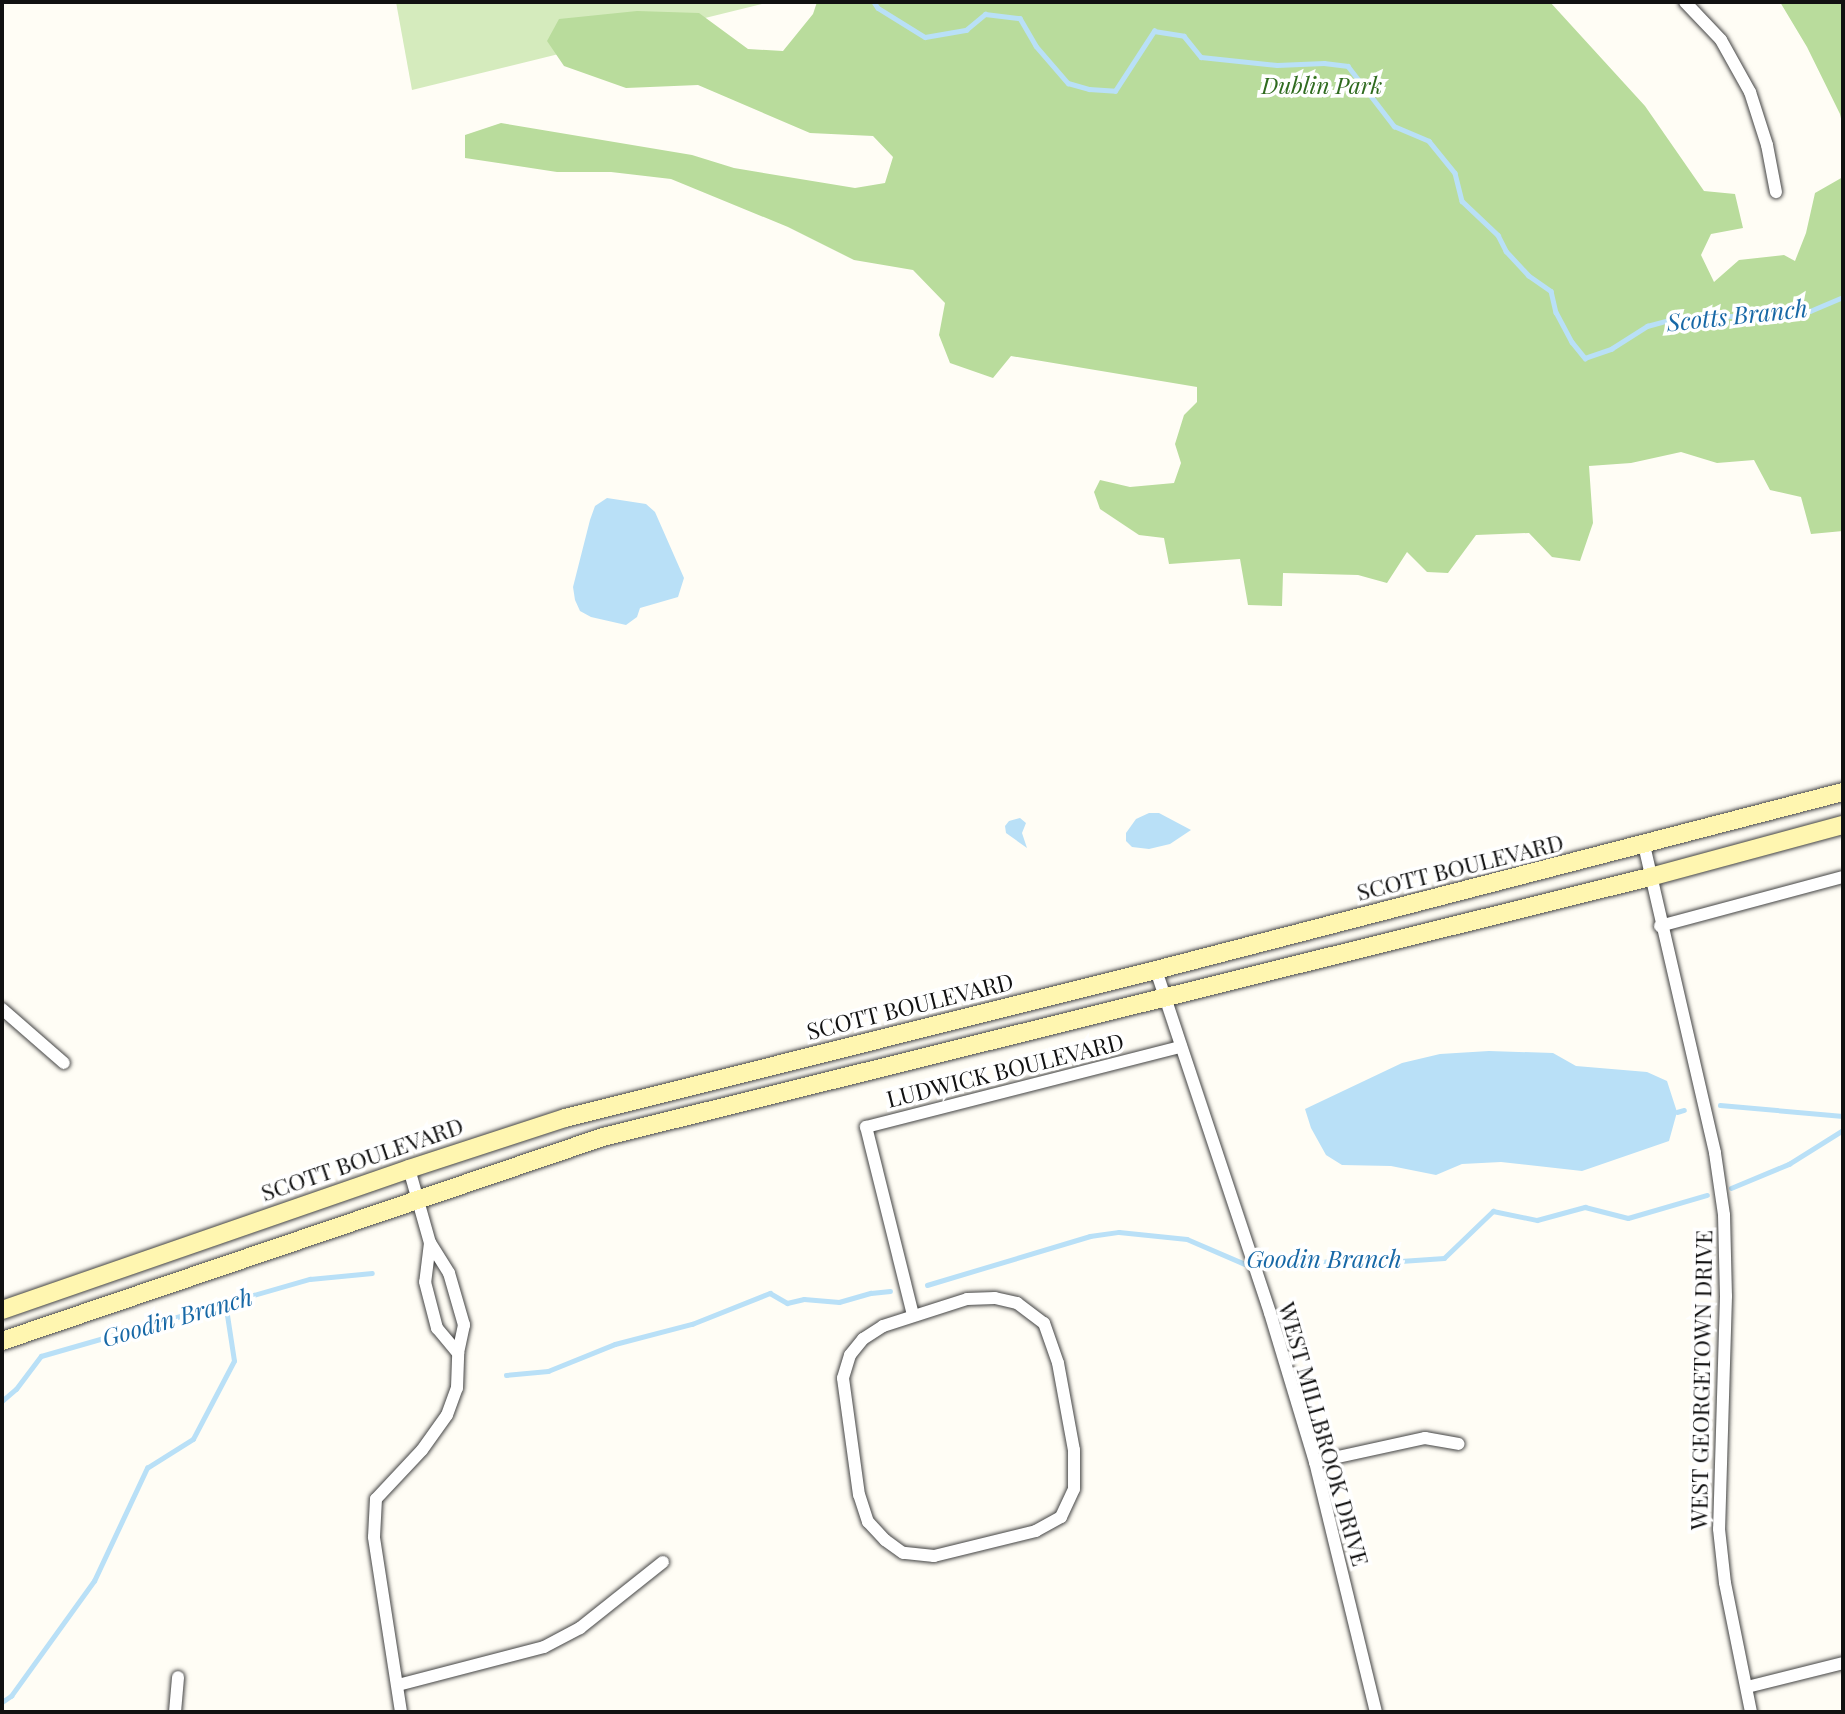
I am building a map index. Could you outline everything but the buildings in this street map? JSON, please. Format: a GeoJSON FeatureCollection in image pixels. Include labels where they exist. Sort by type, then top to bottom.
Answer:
{"type":"FeatureCollection","features":[{"type":"Feature","properties":{"kind":"main road","name":"SCOTT BOULEVARD"},"geometry":{"type":"LineString","coordinates":[[2,1310],[408,1169],[565,1118],[1156,970],[1843,792]]}},
{"type":"Feature","properties":{"kind":"main road"},"geometry":{"type":"LineString","coordinates":[[2,1340],[603,1137],[1650,877],[1843,825]]}},
{"type":"Feature","properties":{"kind":"street"},"geometry":{"type":"LineString","coordinates":[[1685,2],[1721,40],[1751,92],[1767,145],[1776,192]]}},
{"type":"Feature","properties":{"kind":"street","name":"WEST GEORGETOWN DRIVE"},"geometry":{"type":"LineString","coordinates":[[1644,845],[1660,926],[1715,1153],[1724,1215],[1726,1296],[1719,1529],[1725,1583],[1751,1712]]}},
{"type":"Feature","properties":{"kind":"street"},"geometry":{"type":"LineString","coordinates":[[1660,926],[1843,877]]}},
{"type":"Feature","properties":{"kind":"street","name":"WEST MILLBROOK DRIVE"},"geometry":{"type":"LineString","coordinates":[[1156,970],[1256,1272],[1315,1462],[1376,1712]]}},
{"type":"Feature","properties":{"kind":"street"},"geometry":{"type":"LineString","coordinates":[[2,1009],[64,1063]]}},
{"type":"Feature","properties":{"kind":"street","name":"LUDWICK BOULEVARD"},"geometry":{"type":"LineString","coordinates":[[913,1315],[866,1127],[1181,1047]]}},
{"type":"Feature","properties":{"kind":"street"},"geometry":{"type":"LineString","coordinates":[[401,1712],[374,1537],[376,1499],[422,1450],[447,1415],[457,1388],[458,1353],[464,1325],[449,1273],[430,1244],[408,1169]]}},
{"type":"Feature","properties":{"kind":"street"},"geometry":{"type":"LineString","coordinates":[[430,1244],[425,1282],[437,1328],[458,1353]]}},
{"type":"Feature","properties":{"kind":"street"},"geometry":{"type":"LineString","coordinates":[[995,1298],[1017,1303],[1044,1323],[1058,1363],[1074,1450],[1074,1489],[1061,1517],[1036,1531],[934,1556],[903,1553],[885,1540],[868,1522],[859,1495],[843,1378],[850,1355],[863,1339],[883,1325],[913,1315],[967,1299],[995,1298]]}},
{"type":"Feature","properties":{"kind":"street"},"geometry":{"type":"LineString","coordinates":[[1315,1462],[1425,1438],[1458,1444]]}},
{"type":"Feature","properties":{"kind":"street"},"geometry":{"type":"LineString","coordinates":[[398,1685],[544,1647],[580,1628],[663,1562]]}},
{"type":"Feature","properties":{"kind":"street"},"geometry":{"type":"LineString","coordinates":[[1747,1687],[1843,1663]]}},
{"type":"Feature","properties":{"kind":"street"},"geometry":{"type":"LineString","coordinates":[[175,1712],[178,1677]]}},
{"type":"Feature","properties":{"kind":"green space"},"geometry":{"type":"Polygon","coordinates":[[[396,2],[770,2],[412,90],[396,2]]]}},
{"type":"Feature","properties":{"kind":"green space","name":"Dublin Park"},"geometry":{"type":"Polygon","coordinates":[[[817,2],[1550,2],[1645,106],[1704,191],[1735,194],[1743,228],[1711,234],[1701,255],[1714,282],[1739,260],[1784,255],[1795,261],[1806,233],[1815,193],[1843,177],[1843,531],[1811,534],[1801,497],[1770,490],[1754,460],[1717,463],[1681,452],[1631,463],[1589,466],[1593,523],[1580,561],[1552,557],[1529,533],[1476,535],[1448,573],[1427,572],[1407,552],[1387,583],[1358,575],[1283,573],[1282,606],[1248,605],[1240,559],[1169,564],[1164,538],[1139,535],[1100,509],[1094,492],[1100,480],[1130,487],[1174,483],[1181,463],[1175,444],[1184,415],[1197,402],[1197,387],[1011,356],[993,378],[950,363],[939,335],[945,303],[913,270],[854,260],[788,227],[671,179],[611,172],[557,172],[465,158],[465,135],[501,123],[692,155],[734,168],[855,188],[885,183],[893,157],[873,136],[810,133],[698,85],[626,88],[564,66],[547,41],[559,19],[637,11],[699,13],[748,49],[783,51],[813,14],[817,2]]]}},
{"type":"Feature","properties":{"kind":"green space"},"geometry":{"type":"Polygon","coordinates":[[[1780,2],[1843,2],[1843,128],[1840,114],[1807,47],[1780,2]]]}},
{"type":"Feature","properties":{"kind":"water"},"geometry":{"type":"Polygon","coordinates":[[[607,498],[646,504],[655,512],[684,578],[678,597],[640,608],[637,617],[626,625],[591,617],[580,611],[573,587],[595,506],[607,498]]]}},
{"type":"Feature","properties":{"kind":"water"},"geometry":{"type":"Polygon","coordinates":[[[1149,813],[1159,813],[1191,830],[1170,844],[1149,849],[1132,847],[1126,841],[1126,833],[1136,819],[1149,813]]]}},
{"type":"Feature","properties":{"kind":"water"},"geometry":{"type":"Polygon","coordinates":[[[1020,818],[1026,823],[1022,833],[1027,848],[1006,833],[1005,826],[1009,821],[1020,818]]]}},
{"type":"Feature","properties":{"kind":"water"},"geometry":{"type":"Polygon","coordinates":[[[1489,1051],[1553,1053],[1576,1066],[1647,1072],[1667,1081],[1677,1112],[1669,1141],[1582,1171],[1501,1162],[1462,1164],[1436,1175],[1391,1166],[1342,1165],[1326,1155],[1311,1128],[1305,1109],[1402,1063],[1440,1054],[1489,1051]]]}},
{"type":"Feature","properties":{"kind":"waterway","name":"Scotts Branch"},"geometry":{"type":"LineString","coordinates":[[874,2],[878,8],[925,37],[966,30],[985,14],[1020,18],[1036,46],[1068,83],[1089,89],[1115,91],[1154,31],[1184,36],[1201,57],[1277,65],[1324,63],[1348,66],[1394,126],[1429,141],[1455,173],[1462,201],[1498,235],[1506,251],[1528,275],[1551,291],[1556,312],[1572,342],[1585,358],[1611,349],[1647,326],[1669,320],[1747,315],[1784,309],[1810,311],[1843,297]]}},
{"type":"Feature","properties":{"kind":"waterway"},"geometry":{"type":"LineString","coordinates":[[1720,1105],[1843,1116]]}},
{"type":"Feature","properties":{"kind":"waterway"},"geometry":{"type":"LineString","coordinates":[[1677,1112],[1684,1110]]}},
{"type":"Feature","properties":{"kind":"waterway","name":"Goodin Branch"},"geometry":{"type":"LineString","coordinates":[[1731,1188],[1789,1164],[1843,1130]]}},
{"type":"Feature","properties":{"kind":"waterway","name":"Goodin Branch"},"geometry":{"type":"LineString","coordinates":[[927,1285],[1090,1236],[1119,1232],[1187,1239],[1245,1264],[1312,1264],[1351,1257],[1386,1262],[1444,1258],[1493,1211],[1537,1220],[1585,1207],[1628,1218],[1707,1195]]}},
{"type":"Feature","properties":{"kind":"waterway","name":"Goodin Branch"},"geometry":{"type":"LineString","coordinates":[[2,1401],[16,1389],[41,1356],[310,1279],[372,1273]]}},
{"type":"Feature","properties":{"kind":"waterway","name":"Goodin Branch"},"geometry":{"type":"LineString","coordinates":[[506,1375],[548,1371],[615,1344],[692,1324],[770,1293],[787,1303],[804,1299],[839,1302],[890,1291]]}},
{"type":"Feature","properties":{"kind":"waterway"},"geometry":{"type":"LineString","coordinates":[[2,1702],[11,1696],[94,1581],[147,1468],[193,1439],[234,1361],[225,1302]]}}]}
